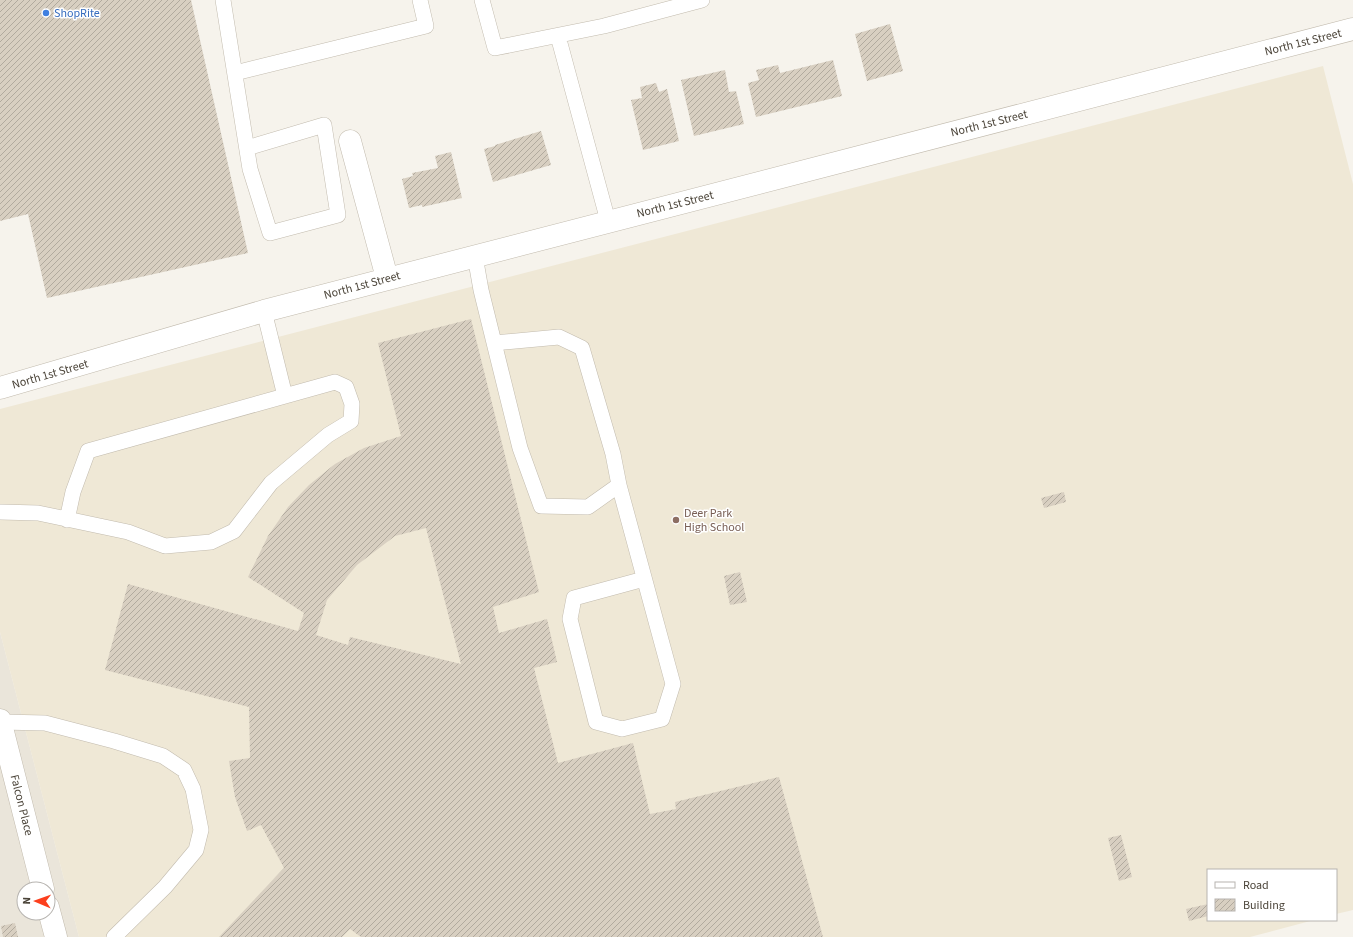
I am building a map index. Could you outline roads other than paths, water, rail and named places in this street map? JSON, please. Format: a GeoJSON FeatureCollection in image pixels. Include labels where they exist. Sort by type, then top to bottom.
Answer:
{"type":"FeatureCollection","features":[{"type":"Feature","properties":{"kind":"street","name":"North 1st Street"},"geometry":{"type":"LineString","coordinates":[[0,388],[264,311],[386,278],[1353,29]]}},
{"type":"Feature","properties":{"kind":"street"},"geometry":{"type":"LineString","coordinates":[[350,141],[386,278]]}},
{"type":"Feature","properties":{"kind":"street","name":"Falcon Place"},"geometry":{"type":"LineString","coordinates":[[0,721],[41,881]]}},
{"type":"Feature","properties":{"kind":"street"},"geometry":{"type":"LineString","coordinates":[[52,921],[56,937]]}},
{"type":"Feature","properties":{"kind":"lane"},"geometry":{"type":"LineString","coordinates":[[222,0],[250,169],[270,233],[338,215],[324,125],[247,148]]}},
{"type":"Feature","properties":{"kind":"lane"},"geometry":{"type":"LineString","coordinates":[[235,73],[426,26],[420,0]]}},
{"type":"Feature","properties":{"kind":"lane"},"geometry":{"type":"LineString","coordinates":[[482,0],[495,48],[604,26],[702,0]]}},
{"type":"Feature","properties":{"kind":"lane"},"geometry":{"type":"LineString","coordinates":[[558,36],[608,221]]}},
{"type":"Feature","properties":{"kind":"lane"},"geometry":{"type":"LineString","coordinates":[[475,256],[494,343],[520,448],[541,506],[588,507],[619,486]]}},
{"type":"Feature","properties":{"kind":"lane"},"geometry":{"type":"LineString","coordinates":[[264,311],[284,396]]}},
{"type":"Feature","properties":{"kind":"lane"},"geometry":{"type":"LineString","coordinates":[[494,343],[559,336],[582,348],[613,454],[619,486],[673,684],[662,718],[622,729],[596,722],[570,619],[574,598],[644,579]]}},
{"type":"Feature","properties":{"kind":"lane"},"geometry":{"type":"LineString","coordinates":[[0,512],[38,513],[67,520],[128,532],[165,546],[211,542],[234,531],[271,483],[328,435],[351,421],[352,404],[346,387],[335,382],[88,451],[73,492],[67,520]]}},
{"type":"Feature","properties":{"kind":"lane"},"geometry":{"type":"LineString","coordinates":[[0,721],[45,723],[107,739],[163,756],[184,770],[194,788],[201,830],[196,850],[165,887],[114,937]]}},
{"type":"Feature","properties":{"kind":"place","name":"ShopRite"},"geometry":{"type":"Point","coordinates":[46,13]}},
{"type":"Feature","properties":{"kind":"place","name":"Deer Park High School"},"geometry":{"type":"Point","coordinates":[676,520]}}]}
